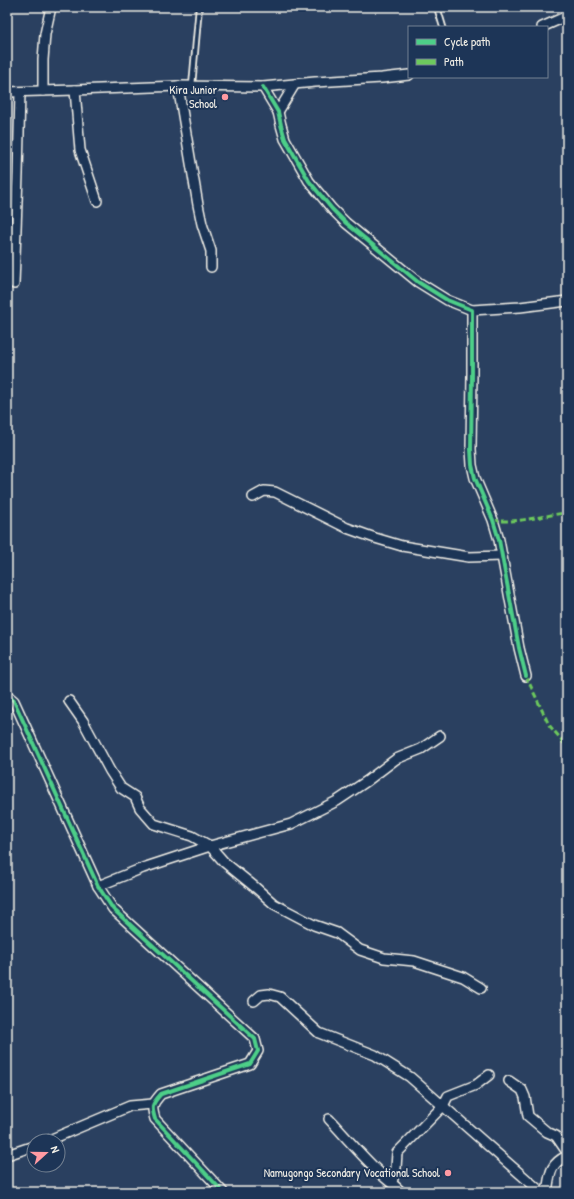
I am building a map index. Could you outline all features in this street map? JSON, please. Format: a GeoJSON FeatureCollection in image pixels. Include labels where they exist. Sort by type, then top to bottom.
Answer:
{"type":"FeatureCollection","features":[{"type":"Feature","properties":{"kind":"street"},"geometry":{"type":"LineString","coordinates":[[43,91],[45,34],[51,7]]}},
{"type":"Feature","properties":{"kind":"street"},"geometry":{"type":"LineString","coordinates":[[544,26],[567,16]]}},
{"type":"Feature","properties":{"kind":"street"},"geometry":{"type":"LineString","coordinates":[[7,92],[178,86],[263,87],[408,75]]}},
{"type":"Feature","properties":{"kind":"street"},"geometry":{"type":"LineString","coordinates":[[278,112],[295,84]]}},
{"type":"Feature","properties":{"kind":"street"},"geometry":{"type":"LineString","coordinates":[[178,86],[198,205],[202,224],[211,251],[211,267]]}},
{"type":"Feature","properties":{"kind":"street"},"geometry":{"type":"LineString","coordinates":[[263,87],[278,112],[285,138],[309,181],[346,223],[418,282],[448,300],[472,310],[520,307],[567,301]]}},
{"type":"Feature","properties":{"kind":"street"},"geometry":{"type":"LineString","coordinates":[[75,90],[80,150],[97,201]]}},
{"type":"Feature","properties":{"kind":"street"},"geometry":{"type":"LineString","coordinates":[[14,284],[20,92]]}},
{"type":"Feature","properties":{"kind":"street"},"geometry":{"type":"LineString","coordinates":[[472,310],[472,466],[475,478],[493,520],[499,540],[519,648],[526,676]]}},
{"type":"Feature","properties":{"kind":"street"},"geometry":{"type":"LineString","coordinates":[[253,497],[264,491],[275,492],[347,528],[402,546],[469,557],[502,556]]}},
{"type":"Feature","properties":{"kind":"street"},"geometry":{"type":"LineString","coordinates":[[7,695],[14,701],[98,886],[113,910],[255,1039],[258,1051],[250,1064],[161,1094],[153,1104],[152,1111],[155,1120],[223,1192]]}},
{"type":"Feature","properties":{"kind":"street"},"geometry":{"type":"LineString","coordinates":[[69,701],[83,721],[120,788],[135,796],[140,808],[154,824],[192,836],[210,846],[224,862],[274,904],[314,925],[337,933],[360,950],[384,958],[414,961],[463,978],[482,988]]}},
{"type":"Feature","properties":{"kind":"street"},"geometry":{"type":"LineString","coordinates":[[98,886],[143,868],[210,846],[291,824],[337,801],[396,759],[421,749],[440,736]]}},
{"type":"Feature","properties":{"kind":"street"},"geometry":{"type":"LineString","coordinates":[[254,1002],[261,995],[269,994],[280,997],[319,1033],[375,1055],[410,1077],[541,1192]]}},
{"type":"Feature","properties":{"kind":"street"},"geometry":{"type":"LineString","coordinates":[[392,1182],[396,1168],[397,1153],[443,1106],[448,1096],[476,1085],[489,1075]]}},
{"type":"Feature","properties":{"kind":"street"},"geometry":{"type":"LineString","coordinates":[[509,1081],[522,1090],[525,1097],[528,1116],[547,1132],[556,1136],[567,1152]]}},
{"type":"Feature","properties":{"kind":"street"},"geometry":{"type":"LineString","coordinates":[[66,1133],[130,1106],[153,1104]]}},
{"type":"Feature","properties":{"kind":"street"},"geometry":{"type":"LineString","coordinates":[[329,1119],[378,1171],[387,1180],[392,1182],[401,1192]]}},
{"type":"Feature","properties":{"kind":"street"},"geometry":{"type":"LineString","coordinates":[[7,1155],[26,1149]]}},
{"type":"Feature","properties":{"kind":"street"},"geometry":{"type":"LineString","coordinates":[[547,1192],[553,1166],[567,1156]]}},
{"type":"Feature","properties":{"kind":"lane"},"geometry":{"type":"LineString","coordinates":[[192,86],[199,7]]}},
{"type":"Feature","properties":{"kind":"lane"},"geometry":{"type":"LineString","coordinates":[[438,7],[443,26]]}},
{"type":"Feature","properties":{"kind":"marked path"},"geometry":{"type":"LineString","coordinates":[[493,520],[511,521],[567,513]]}},
{"type":"Feature","properties":{"kind":"marked path"},"geometry":{"type":"LineString","coordinates":[[526,676],[549,725],[567,749]]}},
{"type":"Feature","properties":{"kind":"cycle path"},"geometry":{"type":"LineString","coordinates":[[263,87],[278,112],[285,139],[309,181],[332,209],[346,223],[418,282],[447,300],[472,310],[472,465],[475,478],[493,520],[499,540],[519,648],[526,676]]}},
{"type":"Feature","properties":{"kind":"cycle path"},"geometry":{"type":"LineString","coordinates":[[7,695],[14,701],[98,886],[113,909],[255,1039],[258,1051],[250,1064],[161,1094],[153,1105],[155,1119],[223,1192]]}},
{"type":"Feature","properties":{"kind":"place","name":"Kira Junior School"},"geometry":{"type":"Point","coordinates":[225,97]}},
{"type":"Feature","properties":{"kind":"place","name":"Namugongo Secondary Vocational School"},"geometry":{"type":"Point","coordinates":[448,1173]}}]}
